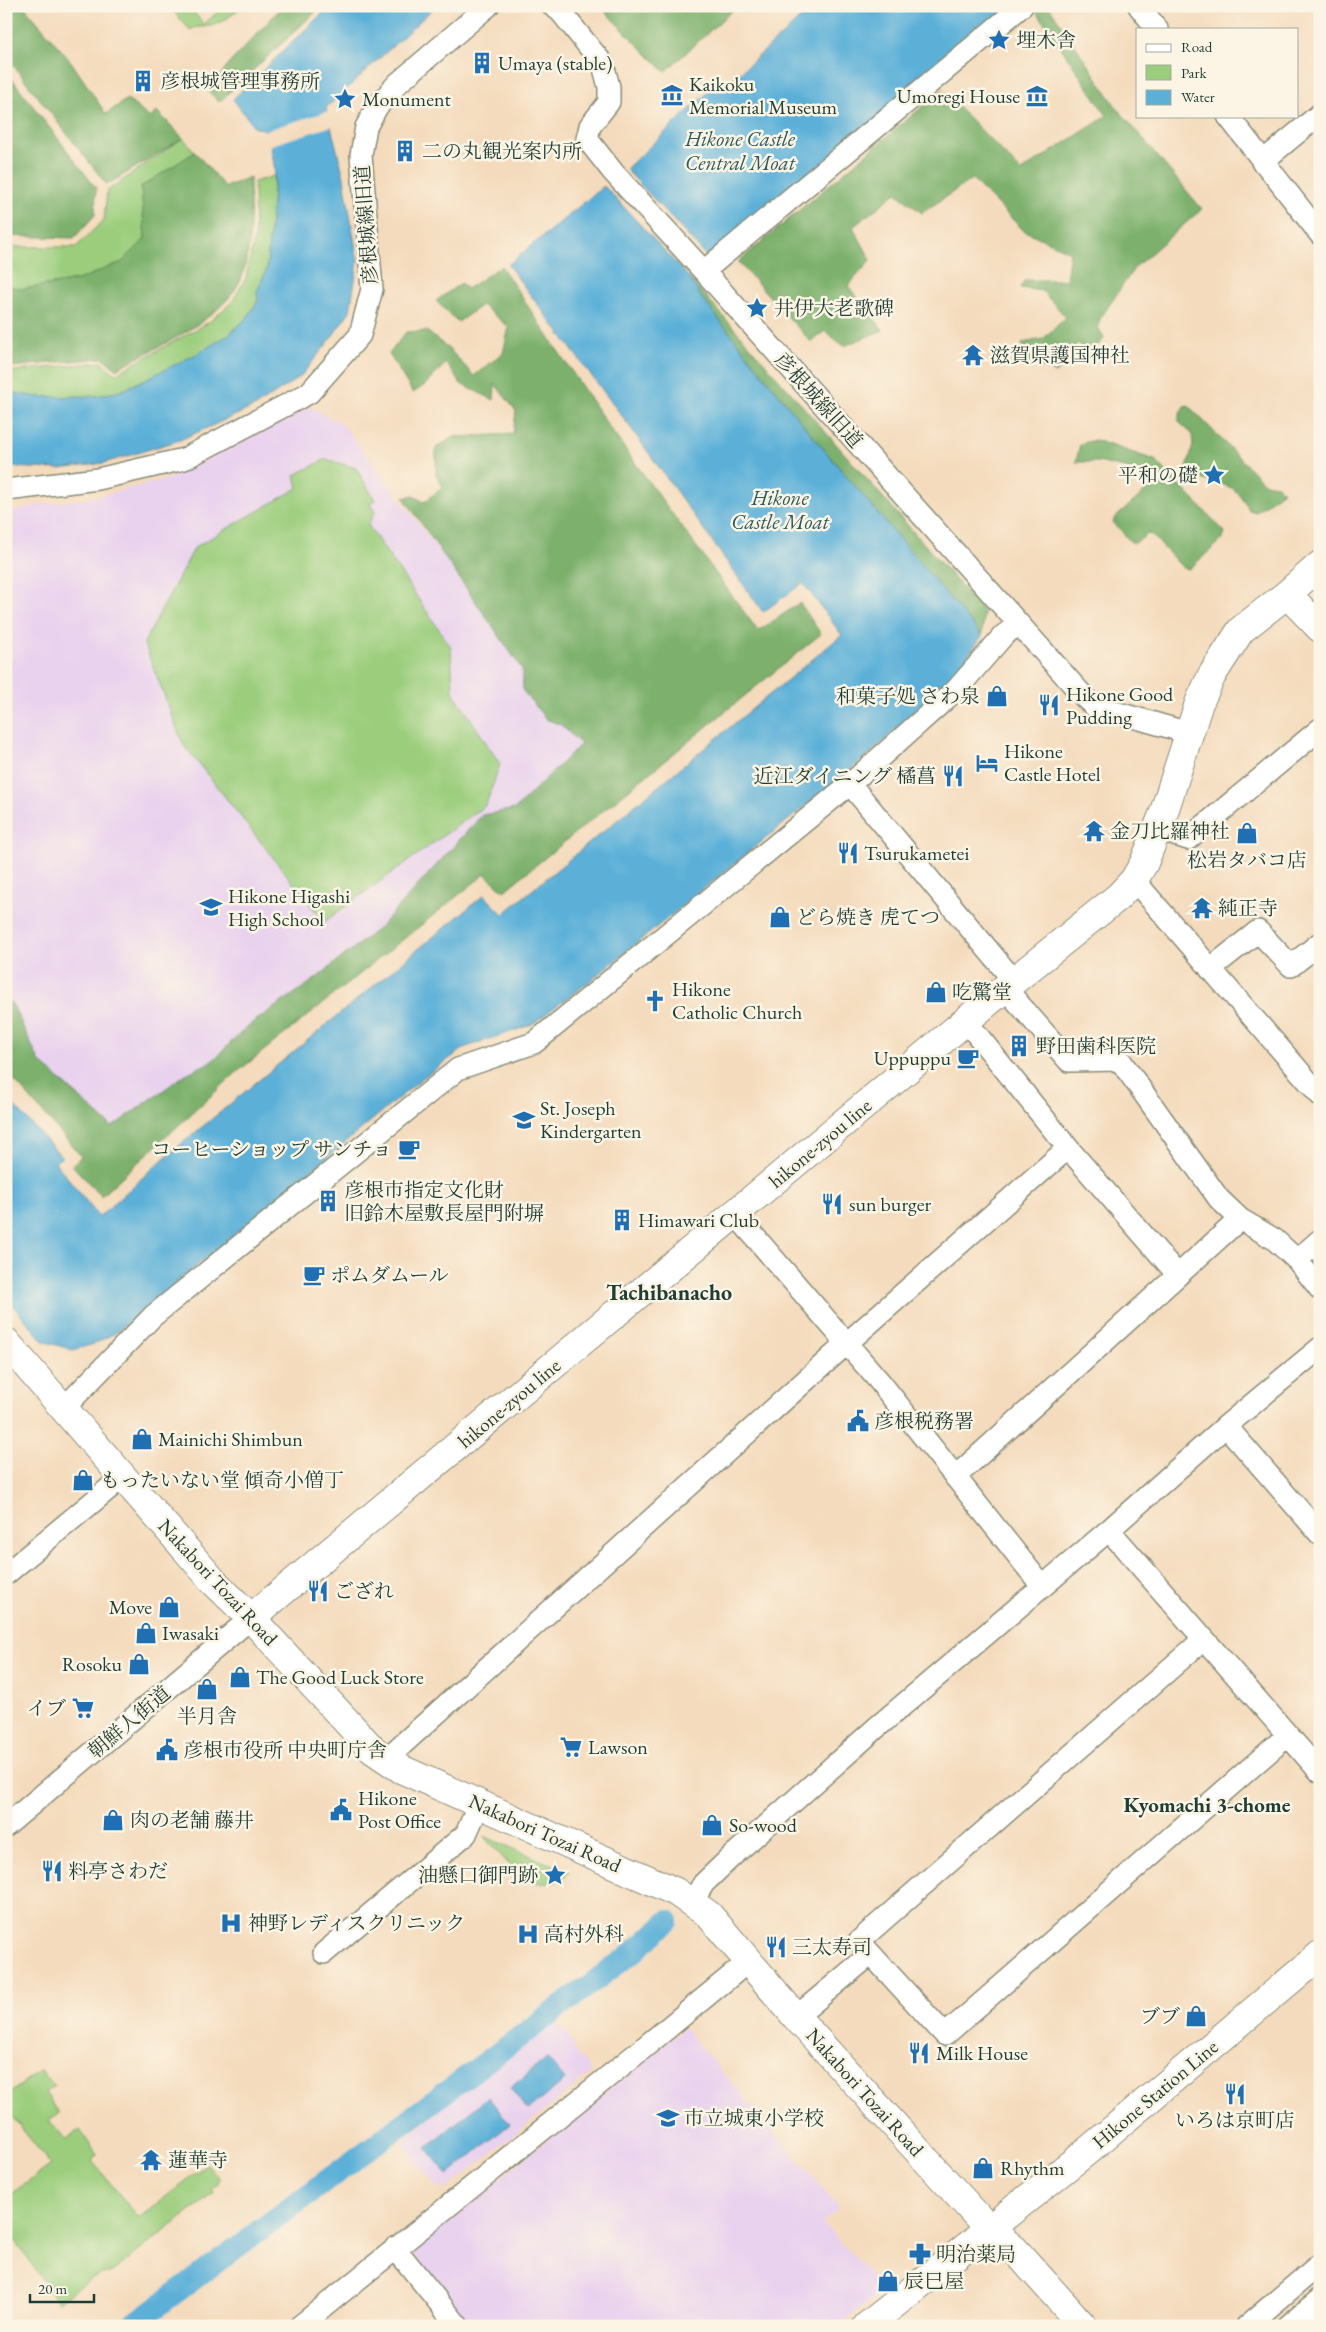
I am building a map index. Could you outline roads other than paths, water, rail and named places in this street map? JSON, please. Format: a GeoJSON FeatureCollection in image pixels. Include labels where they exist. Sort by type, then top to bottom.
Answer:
{"type":"FeatureCollection","features":[{"type":"Feature","properties":{"kind":"main road"},"geometry":{"type":"LineString","coordinates":[[1308,582],[1320,628]]}},
{"type":"Feature","properties":{"kind":"main road","name":"hikone-zyou line"},"geometry":{"type":"LineString","coordinates":[[251,1618],[1010,984],[1106,907],[1134,880],[1144,863],[1158,829],[1199,703],[1212,675],[1241,630],[1308,582]]}},
{"type":"Feature","properties":{"kind":"main road","name":"Nakabori Tozai Road"},"geometry":{"type":"LineString","coordinates":[[6,1342],[201,1567],[251,1618],[373,1750],[385,1760],[668,1889],[692,1902],[709,1915],[796,2016],[989,2229],[1015,2250],[1076,2323]]}},
{"type":"Feature","properties":{"kind":"main road","name":"Hikone Station Line"},"geometry":{"type":"LineString","coordinates":[[867,2326],[1091,2148],[1320,1955]]}},
{"type":"Feature","properties":{"kind":"street","name":"彦根城線旧道"},"geometry":{"type":"LineString","coordinates":[[6,490],[98,479],[184,460],[309,393],[360,335],[372,289],[362,169],[362,143],[366,128],[376,107],[397,84],[488,6]]}},
{"type":"Feature","properties":{"kind":"street","name":"彦根城線旧道"},"geometry":{"type":"LineString","coordinates":[[553,6],[560,11],[603,64],[609,87],[609,102],[590,126],[587,139],[613,172],[704,271],[1085,698],[1094,706],[1189,733]]}},
{"type":"Feature","properties":{"kind":"street"},"geometry":{"type":"LineString","coordinates":[[704,271],[1022,6]]}},
{"type":"Feature","properties":{"kind":"street"},"geometry":{"type":"LineString","coordinates":[[1138,6],[1156,28]]}},
{"type":"Feature","properties":{"kind":"street"},"geometry":{"type":"LineString","coordinates":[[1262,162],[1320,114]]}},
{"type":"Feature","properties":{"kind":"street"},"geometry":{"type":"LineString","coordinates":[[1230,118],[1255,149],[1262,162],[1320,234]]}},
{"type":"Feature","properties":{"kind":"street"},"geometry":{"type":"LineString","coordinates":[[64,1408],[153,1316],[458,1069],[534,1043],[850,784],[957,689],[1003,636],[1018,624]]}},
{"type":"Feature","properties":{"kind":"street"},"geometry":{"type":"LineString","coordinates":[[1158,829],[1188,839],[1320,729]]}},
{"type":"Feature","properties":{"kind":"street"},"geometry":{"type":"LineString","coordinates":[[850,784],[1069,1060],[1120,1060],[1219,1199],[1240,1219],[1274,1239],[1297,1260],[1320,1289]]}},
{"type":"Feature","properties":{"kind":"street"},"geometry":{"type":"LineString","coordinates":[[1134,880],[1320,1095]]}},
{"type":"Feature","properties":{"kind":"street"},"geometry":{"type":"LineString","coordinates":[[1210,969],[1258,931],[1292,966],[1320,943]]}},
{"type":"Feature","properties":{"kind":"street"},"geometry":{"type":"LineString","coordinates":[[966,1021],[1068,1148],[1177,1274]]}},
{"type":"Feature","properties":{"kind":"street"},"geometry":{"type":"LineString","coordinates":[[385,1760],[846,1344],[1068,1148]]}},
{"type":"Feature","properties":{"kind":"street"},"geometry":{"type":"LineString","coordinates":[[735,1214],[880,1382],[1042,1586]]}},
{"type":"Feature","properties":{"kind":"street"},"geometry":{"type":"LineString","coordinates":[[954,1477],[1240,1219]]}},
{"type":"Feature","properties":{"kind":"street"},"geometry":{"type":"LineString","coordinates":[[1297,1260],[1320,1240]]}},
{"type":"Feature","properties":{"kind":"street"},"geometry":{"type":"LineString","coordinates":[[692,1902],[704,1883],[729,1859],[876,1728],[1109,1530],[1226,1426],[1320,1348]]}},
{"type":"Feature","properties":{"kind":"street"},"geometry":{"type":"LineString","coordinates":[[1226,1426],[1320,1534]]}},
{"type":"Feature","properties":{"kind":"street"},"geometry":{"type":"LineString","coordinates":[[6,1574],[124,1476]]}},
{"type":"Feature","properties":{"kind":"street"},"geometry":{"type":"LineString","coordinates":[[1109,1530],[1320,1772]]}},
{"type":"Feature","properties":{"kind":"street","name":"朝鮮人街道"},"geometry":{"type":"LineString","coordinates":[[6,1826],[251,1618]]}},
{"type":"Feature","properties":{"kind":"street"},"geometry":{"type":"LineString","coordinates":[[1204,1639],[859,1940],[871,1954],[945,2035],[1288,1735]]}},
{"type":"Feature","properties":{"kind":"street"},"geometry":{"type":"LineString","coordinates":[[324,1953],[466,1834],[479,1804]]}},
{"type":"Feature","properties":{"kind":"street"},"geometry":{"type":"LineString","coordinates":[[796,2016],[871,1954]]}},
{"type":"Feature","properties":{"kind":"street"},"geometry":{"type":"LineString","coordinates":[[300,2326],[749,1961]]}},
{"type":"Feature","properties":{"kind":"street"},"geometry":{"type":"LineString","coordinates":[[395,2248],[458,2326]]}},
{"type":"Feature","properties":{"kind":"street"},"geometry":{"type":"LineString","coordinates":[[1247,2326],[1320,2264]]}},
{"type":"Feature","properties":{"kind":"street"},"geometry":{"type":"LineString","coordinates":[[1288,2326],[1319,2300],[1301,2280]]}},
{"type":"Feature","properties":{"kind":"water"},"geometry":{"type":"Polygon","coordinates":[[[330,6],[436,6],[326,108],[343,173],[358,262],[350,311],[327,344],[300,377],[256,406],[180,440],[104,463],[60,469],[6,467],[6,392],[38,397],[97,396],[121,391],[197,354],[228,335],[247,318],[258,301],[257,292],[267,268],[275,170],[271,148],[264,129],[255,128],[233,99],[330,6]]]}},
{"type":"Feature","properties":{"kind":"water","name":"Hikone Castle Central Moat"},"geometry":{"type":"Polygon","coordinates":[[[814,6],[1014,6],[711,261],[626,169],[717,84],[722,89],[814,6]]]}},
{"type":"Feature","properties":{"kind":"water","name":"Hikone Castle Moat"},"geometry":{"type":"Polygon","coordinates":[[[604,186],[688,276],[701,297],[809,432],[982,636],[955,674],[872,752],[594,978],[531,1025],[466,1047],[424,1077],[117,1332],[94,1344],[73,1350],[43,1341],[6,1297],[6,1097],[62,1157],[55,1162],[99,1217],[162,1160],[484,895],[503,914],[842,635],[803,583],[763,612],[625,420],[508,265],[604,186]]]}},
{"type":"Feature","properties":{"kind":"water"},"geometry":{"type":"Polygon","coordinates":[[[547,2058],[565,2080],[528,2110],[510,2088],[547,2058]]]}},
{"type":"Feature","properties":{"kind":"water"},"geometry":{"type":"Polygon","coordinates":[[[488,2097],[510,2124],[448,2175],[426,2148],[488,2097]]]}},
{"type":"Feature","properties":{"kind":"waterway"},"geometry":{"type":"LineString","coordinates":[[131,2326],[635,1951],[668,1921]]}},
{"type":"Feature","properties":{"kind":"place","name":"埋木舎"},"geometry":{"type":"Point","coordinates":[999,40]}},
{"type":"Feature","properties":{"kind":"place","name":"Umaya (stable)"},"geometry":{"type":"Point","coordinates":[482,63]}},
{"type":"Feature","properties":{"kind":"place","name":"彦根城管理事務所"},"geometry":{"type":"Point","coordinates":[143,81]}},
{"type":"Feature","properties":{"kind":"place","name":"Kaikoku Memorial Museum"},"geometry":{"type":"Point","coordinates":[672,95]}},
{"type":"Feature","properties":{"kind":"place","name":"Umoregi House"},"geometry":{"type":"Point","coordinates":[1037,96]}},
{"type":"Feature","properties":{"kind":"place","name":"Monument"},"geometry":{"type":"Point","coordinates":[345,99]}},
{"type":"Feature","properties":{"kind":"place","name":"二の丸観光案内所"},"geometry":{"type":"Point","coordinates":[405,151]}},
{"type":"Feature","properties":{"kind":"place","name":"井伊大老歌碑"},"geometry":{"type":"Point","coordinates":[757,308]}},
{"type":"Feature","properties":{"kind":"place","name":"滋賀県護国神社"},"geometry":{"type":"Point","coordinates":[973,355]}},
{"type":"Feature","properties":{"kind":"place","name":"平和の礎"},"geometry":{"type":"Point","coordinates":[1214,475]}},
{"type":"Feature","properties":{"kind":"place","name":"和菓子処 さわ泉"},"geometry":{"type":"Point","coordinates":[997,696]}},
{"type":"Feature","properties":{"kind":"place","name":"Hikone Good Pudding"},"geometry":{"type":"Point","coordinates":[1049,705]}},
{"type":"Feature","properties":{"kind":"place","name":"Hikone Castle Hotel"},"geometry":{"type":"Point","coordinates":[987,763]}},
{"type":"Feature","properties":{"kind":"place","name":"近江ダイニング 橘菖"},"geometry":{"type":"Point","coordinates":[953,776]}},
{"type":"Feature","properties":{"kind":"place","name":"金刀比羅神社"},"geometry":{"type":"Point","coordinates":[1094,831]}},
{"type":"Feature","properties":{"kind":"place","name":"松岩タバコ店"},"geometry":{"type":"Point","coordinates":[1247,833]}},
{"type":"Feature","properties":{"kind":"place","name":"Tsurukametei"},"geometry":{"type":"Point","coordinates":[848,853]}},
{"type":"Feature","properties":{"kind":"place","name":"Hikone Higashi High School"},"geometry":{"type":"Point","coordinates":[211,907]}},
{"type":"Feature","properties":{"kind":"place","name":"純正寺"},"geometry":{"type":"Point","coordinates":[1202,908]}},
{"type":"Feature","properties":{"kind":"place","name":"どら焼き 虎てつ"},"geometry":{"type":"Point","coordinates":[780,917]}},
{"type":"Feature","properties":{"kind":"place","name":"吃驚堂"},"geometry":{"type":"Point","coordinates":[936,992]}},
{"type":"Feature","properties":{"kind":"place","name":"Hikone Catholic Church"},"geometry":{"type":"Point","coordinates":[655,1001]}},
{"type":"Feature","properties":{"kind":"place","name":"野田歯科医院"},"geometry":{"type":"Point","coordinates":[1019,1046]}},
{"type":"Feature","properties":{"kind":"place","name":"Uppuppu"},"geometry":{"type":"Point","coordinates":[968,1058]}},
{"type":"Feature","properties":{"kind":"place","name":"St. Joseph Kindergarten"},"geometry":{"type":"Point","coordinates":[524,1120]}},
{"type":"Feature","properties":{"kind":"place","name":"コーヒーショップ サンチョ"},"geometry":{"type":"Point","coordinates":[409,1149]}},
{"type":"Feature","properties":{"kind":"place","name":"彦根市指定文化財 旧鈴木屋敷長屋門附塀"},"geometry":{"type":"Point","coordinates":[328,1201]}},
{"type":"Feature","properties":{"kind":"place","name":"sun burger"},"geometry":{"type":"Point","coordinates":[832,1204]}},
{"type":"Feature","properties":{"kind":"place","name":"Himawari Club"},"geometry":{"type":"Point","coordinates":[622,1220]}},
{"type":"Feature","properties":{"kind":"place","name":"ポムダムール"},"geometry":{"type":"Point","coordinates":[314,1275]}},
{"type":"Feature","properties":{"kind":"place","name":"彦根税務署"},"geometry":{"type":"Point","coordinates":[858,1421]}},
{"type":"Feature","properties":{"kind":"place","name":"Mainichi Shimbun"},"geometry":{"type":"Point","coordinates":[142,1439]}},
{"type":"Feature","properties":{"kind":"place","name":"もったいない堂 傾奇小僧丁"},"geometry":{"type":"Point","coordinates":[83,1480]}},
{"type":"Feature","properties":{"kind":"place","name":"ござれ"},"geometry":{"type":"Point","coordinates":[318,1591]}},
{"type":"Feature","properties":{"kind":"place","name":"Move"},"geometry":{"type":"Point","coordinates":[169,1607]}},
{"type":"Feature","properties":{"kind":"place","name":"Iwasaki"},"geometry":{"type":"Point","coordinates":[146,1633]}},
{"type":"Feature","properties":{"kind":"place","name":"Rosoku"},"geometry":{"type":"Point","coordinates":[139,1664]}},
{"type":"Feature","properties":{"kind":"place","name":"The Good Luck Store"},"geometry":{"type":"Point","coordinates":[240,1677]}},
{"type":"Feature","properties":{"kind":"place","name":"半月舎"},"geometry":{"type":"Point","coordinates":[207,1689]}},
{"type":"Feature","properties":{"kind":"place","name":"イブ"},"geometry":{"type":"Point","coordinates":[83,1708]}},
{"type":"Feature","properties":{"kind":"place","name":"Lawson"},"geometry":{"type":"Point","coordinates":[571,1747]}},
{"type":"Feature","properties":{"kind":"place","name":"彦根市役所 中央町庁舎"},"geometry":{"type":"Point","coordinates":[167,1750]}},
{"type":"Feature","properties":{"kind":"place","name":"Hikone Post Office"},"geometry":{"type":"Point","coordinates":[341,1810]}},
{"type":"Feature","properties":{"kind":"place","name":"肉の老舗 藤井"},"geometry":{"type":"Point","coordinates":[113,1820]}},
{"type":"Feature","properties":{"kind":"place","name":"So-wood"},"geometry":{"type":"Point","coordinates":[712,1825]}},
{"type":"Feature","properties":{"kind":"place","name":"料亭さわだ"},"geometry":{"type":"Point","coordinates":[52,1871]}},
{"type":"Feature","properties":{"kind":"place","name":"油懸口御門跡"},"geometry":{"type":"Point","coordinates":[555,1875]}},
{"type":"Feature","properties":{"kind":"place","name":"神野レディスクリニック"},"geometry":{"type":"Point","coordinates":[231,1923]}},
{"type":"Feature","properties":{"kind":"place","name":"高村外科"},"geometry":{"type":"Point","coordinates":[528,1934]}},
{"type":"Feature","properties":{"kind":"place","name":"三太寿司"},"geometry":{"type":"Point","coordinates":[776,1947]}},
{"type":"Feature","properties":{"kind":"place","name":"ブブ"},"geometry":{"type":"Point","coordinates":[1196,2016]}},
{"type":"Feature","properties":{"kind":"place","name":"Milk House"},"geometry":{"type":"Point","coordinates":[919,2053]}},
{"type":"Feature","properties":{"kind":"place","name":"いろは京町店"},"geometry":{"type":"Point","coordinates":[1235,2094]}},
{"type":"Feature","properties":{"kind":"place","name":"市立城東小学校"},"geometry":{"type":"Point","coordinates":[668,2118]}},
{"type":"Feature","properties":{"kind":"place","name":"蓮華寺"},"geometry":{"type":"Point","coordinates":[151,2160]}},
{"type":"Feature","properties":{"kind":"place","name":"Rhythm"},"geometry":{"type":"Point","coordinates":[983,2168]}},
{"type":"Feature","properties":{"kind":"place","name":"明治薬局"},"geometry":{"type":"Point","coordinates":[920,2254]}},
{"type":"Feature","properties":{"kind":"place","name":"辰巳屋"},"geometry":{"type":"Point","coordinates":[888,2281]}},
{"type":"Feature","properties":{"kind":"district","name":"Tachibanacho"},"geometry":{"type":"Point","coordinates":[669,1292]}},
{"type":"Feature","properties":{"kind":"district","name":"Kyomachi 3-chome"},"geometry":{"type":"Point","coordinates":[1207,1805]}}]}
